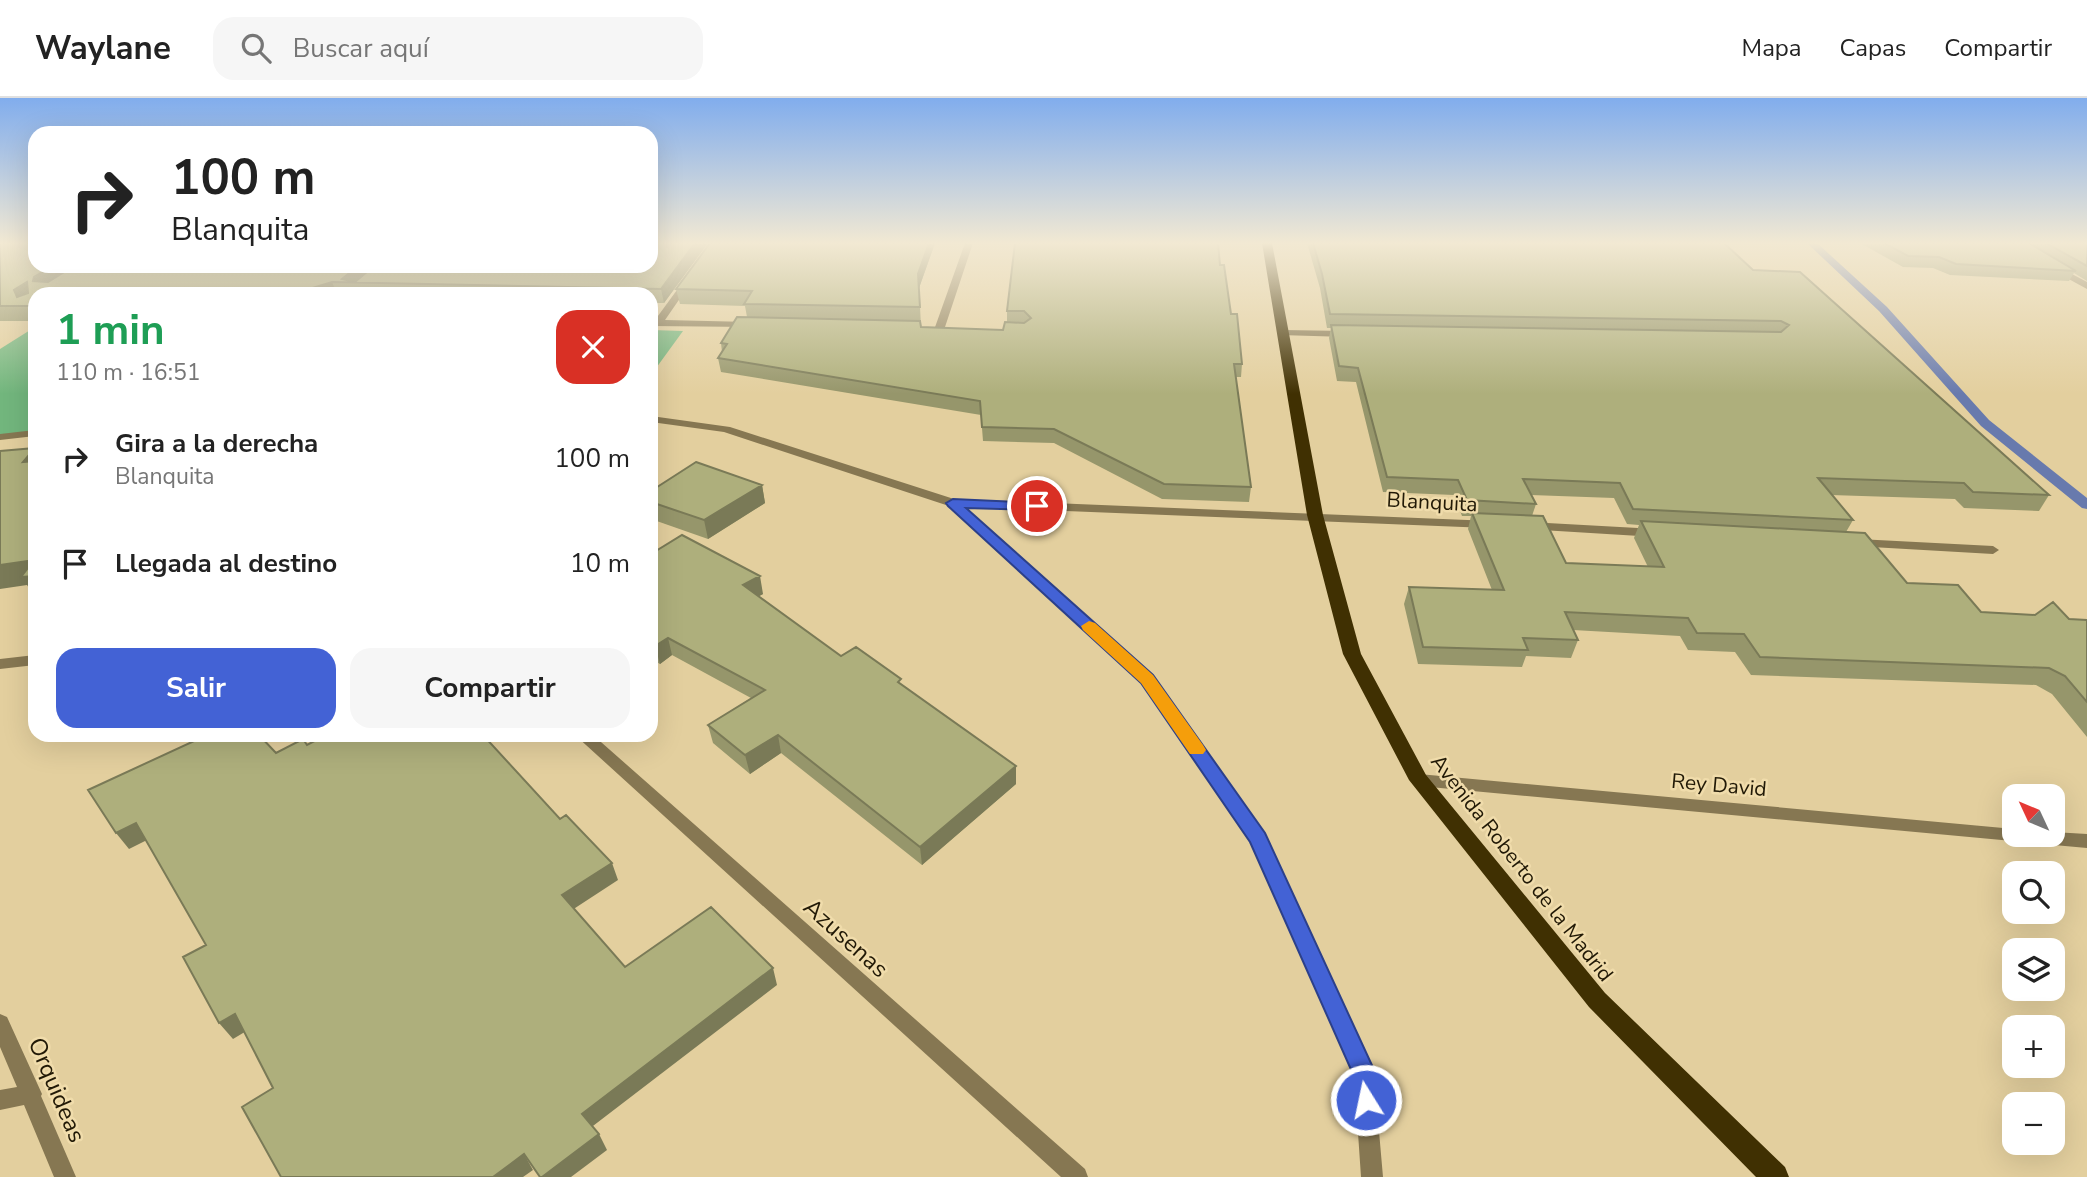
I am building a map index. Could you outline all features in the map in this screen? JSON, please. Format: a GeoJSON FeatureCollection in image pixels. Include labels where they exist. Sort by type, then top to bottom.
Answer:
{"type":"FeatureCollection","features":[{"type":"Feature","properties":{"kind":"main road","name":"Avenida Roberto de la Madrid"},"geometry":{"type":"LineString","coordinates":[[1276,293],[1315,515],[1352,654],[1419,780],[1597,1000],[1775,1177]]}},
{"type":"Feature","properties":{"kind":"street"},"geometry":{"type":"LineString","coordinates":[[658,318],[678,293]]}},
{"type":"Feature","properties":{"kind":"street"},"geometry":{"type":"LineString","coordinates":[[939,330],[952,293]]}},
{"type":"Feature","properties":{"kind":"street"},"geometry":{"type":"LineString","coordinates":[[658,323],[765,326]]}},
{"type":"Feature","properties":{"kind":"street"},"geometry":{"type":"LineString","coordinates":[[925,329],[951,330]]}},
{"type":"Feature","properties":{"kind":"street"},"geometry":{"type":"LineString","coordinates":[[1283,333],[1365,334]]}},
{"type":"Feature","properties":{"kind":"street"},"geometry":{"type":"LineString","coordinates":[[658,420],[726,429],[953,503],[1147,679],[1258,839],[1364,1074],[1373,1177]]}},
{"type":"Feature","properties":{"kind":"street"},"geometry":{"type":"LineString","coordinates":[[0,437],[28,434]]}},
{"type":"Feature","properties":{"kind":"street","name":"Blanquita"},"geometry":{"type":"LineString","coordinates":[[953,503],[1315,515],[1675,534]]}},
{"type":"Feature","properties":{"kind":"street"},"geometry":{"type":"LineString","coordinates":[[1841,542],[1993,550]]}},
{"type":"Feature","properties":{"kind":"street"},"geometry":{"type":"LineString","coordinates":[[0,664],[28,661]]}},
{"type":"Feature","properties":{"kind":"street","name":"Azusenas"},"geometry":{"type":"LineString","coordinates":[[591,742],[1077,1177]]}},
{"type":"Feature","properties":{"kind":"street","name":"Rey David"},"geometry":{"type":"LineString","coordinates":[[1419,780],[2002,834]]}},
{"type":"Feature","properties":{"kind":"street","name":"Rey David"},"geometry":{"type":"LineString","coordinates":[[2065,839],[2087,841]]}},
{"type":"Feature","properties":{"kind":"street","name":"Orquideas"},"geometry":{"type":"LineString","coordinates":[[0,1023],[65,1177]]}},
{"type":"Feature","properties":{"kind":"street"},"geometry":{"type":"LineString","coordinates":[[0,1100],[32,1094]]}},
{"type":"Feature","properties":{"kind":"green space"},"geometry":{"type":"Polygon","coordinates":[[[658,330],[683,331],[658,365],[658,330]]]}},
{"type":"Feature","properties":{"kind":"green space"},"geometry":{"type":"Polygon","coordinates":[[[28,331],[28,432],[0,435],[0,349],[28,331]]]}},
{"type":"Feature","properties":{"kind":"building"},"geometry":{"type":"Polygon","coordinates":[[[0,293],[15,293],[17,297],[28,293],[28,306],[0,306],[0,293]]]}},
{"type":"Feature","properties":{"kind":"building"},"geometry":{"type":"Polygon","coordinates":[[[751,293],[919,293],[920,307],[744,304],[751,293]]]}},
{"type":"Feature","properties":{"kind":"building"},"geometry":{"type":"Polygon","coordinates":[[[1009,293],[1228,293],[1231,314],[1237,314],[1242,364],[1234,364],[1251,487],[1164,484],[1054,429],[982,427],[980,401],[718,358],[727,344],[721,343],[737,317],[920,321],[921,327],[1003,330],[1005,322],[1024,323],[1031,318],[1024,311],[1007,311],[1009,293]]]}},
{"type":"Feature","properties":{"kind":"building"},"geometry":{"type":"Polygon","coordinates":[[[1326,293],[1824,293],[2049,495],[1973,492],[1964,483],[1818,478],[1853,520],[1633,509],[1620,483],[1523,479],[1536,504],[1467,500],[1458,480],[1387,477],[1358,368],[1339,366],[1331,325],[1781,332],[1789,325],[1781,321],[1330,314],[1326,293]]]}},
{"type":"Feature","properties":{"kind":"building"},"geometry":{"type":"Polygon","coordinates":[[[28,449],[28,456],[23,462],[28,462],[28,561],[0,565],[0,451],[28,449]]]}},
{"type":"Feature","properties":{"kind":"building"},"geometry":{"type":"Polygon","coordinates":[[[696,462],[762,485],[704,520],[658,504],[658,486],[696,462]]]}},
{"type":"Feature","properties":{"kind":"building"},"geometry":{"type":"Polygon","coordinates":[[[1472,513],[1543,516],[1566,563],[1664,567],[1641,521],[1865,533],[1907,583],[1958,585],[1981,612],[2035,615],[2053,602],[2069,619],[2087,620],[2087,702],[2065,676],[2049,668],[1760,657],[1744,634],[1697,633],[1688,618],[1565,612],[1578,640],[1523,638],[1528,650],[1423,647],[1409,587],[1504,590],[1472,513]]]}},
{"type":"Feature","properties":{"kind":"building"},"geometry":{"type":"Polygon","coordinates":[[[682,535],[760,576],[743,585],[841,656],[856,647],[901,679],[898,682],[1016,766],[920,847],[778,735],[745,755],[708,725],[765,690],[668,638],[658,644],[658,550],[682,535]]]}},
{"type":"Feature","properties":{"kind":"building"},"geometry":{"type":"Polygon","coordinates":[[[192,742],[266,742],[276,753],[297,742],[305,742],[307,745],[313,742],[489,742],[560,819],[566,815],[612,863],[562,895],[625,967],[711,907],[773,968],[582,1114],[599,1134],[542,1177],[524,1154],[493,1177],[281,1177],[242,1107],[273,1088],[235,1014],[219,1023],[183,957],[206,945],[136,823],[116,833],[88,790],[192,742]]]}},
{"type":"Feature","properties":{"kind":"waterway"},"geometry":{"type":"LineString","coordinates":[[1866,293],[1985,423],[2087,505]]}},
{"type":"Feature","properties":{"kind":"slow traffic"},"geometry":{"type":"LineString","coordinates":[[1089,626],[1147,679],[1197,750]]}},
{"type":"Feature","properties":{"kind":"route"},"geometry":{"type":"LineString","coordinates":[[1037,506],[953,503],[1147,679],[1258,839],[1364,1074],[1366,1100]]}}]}
